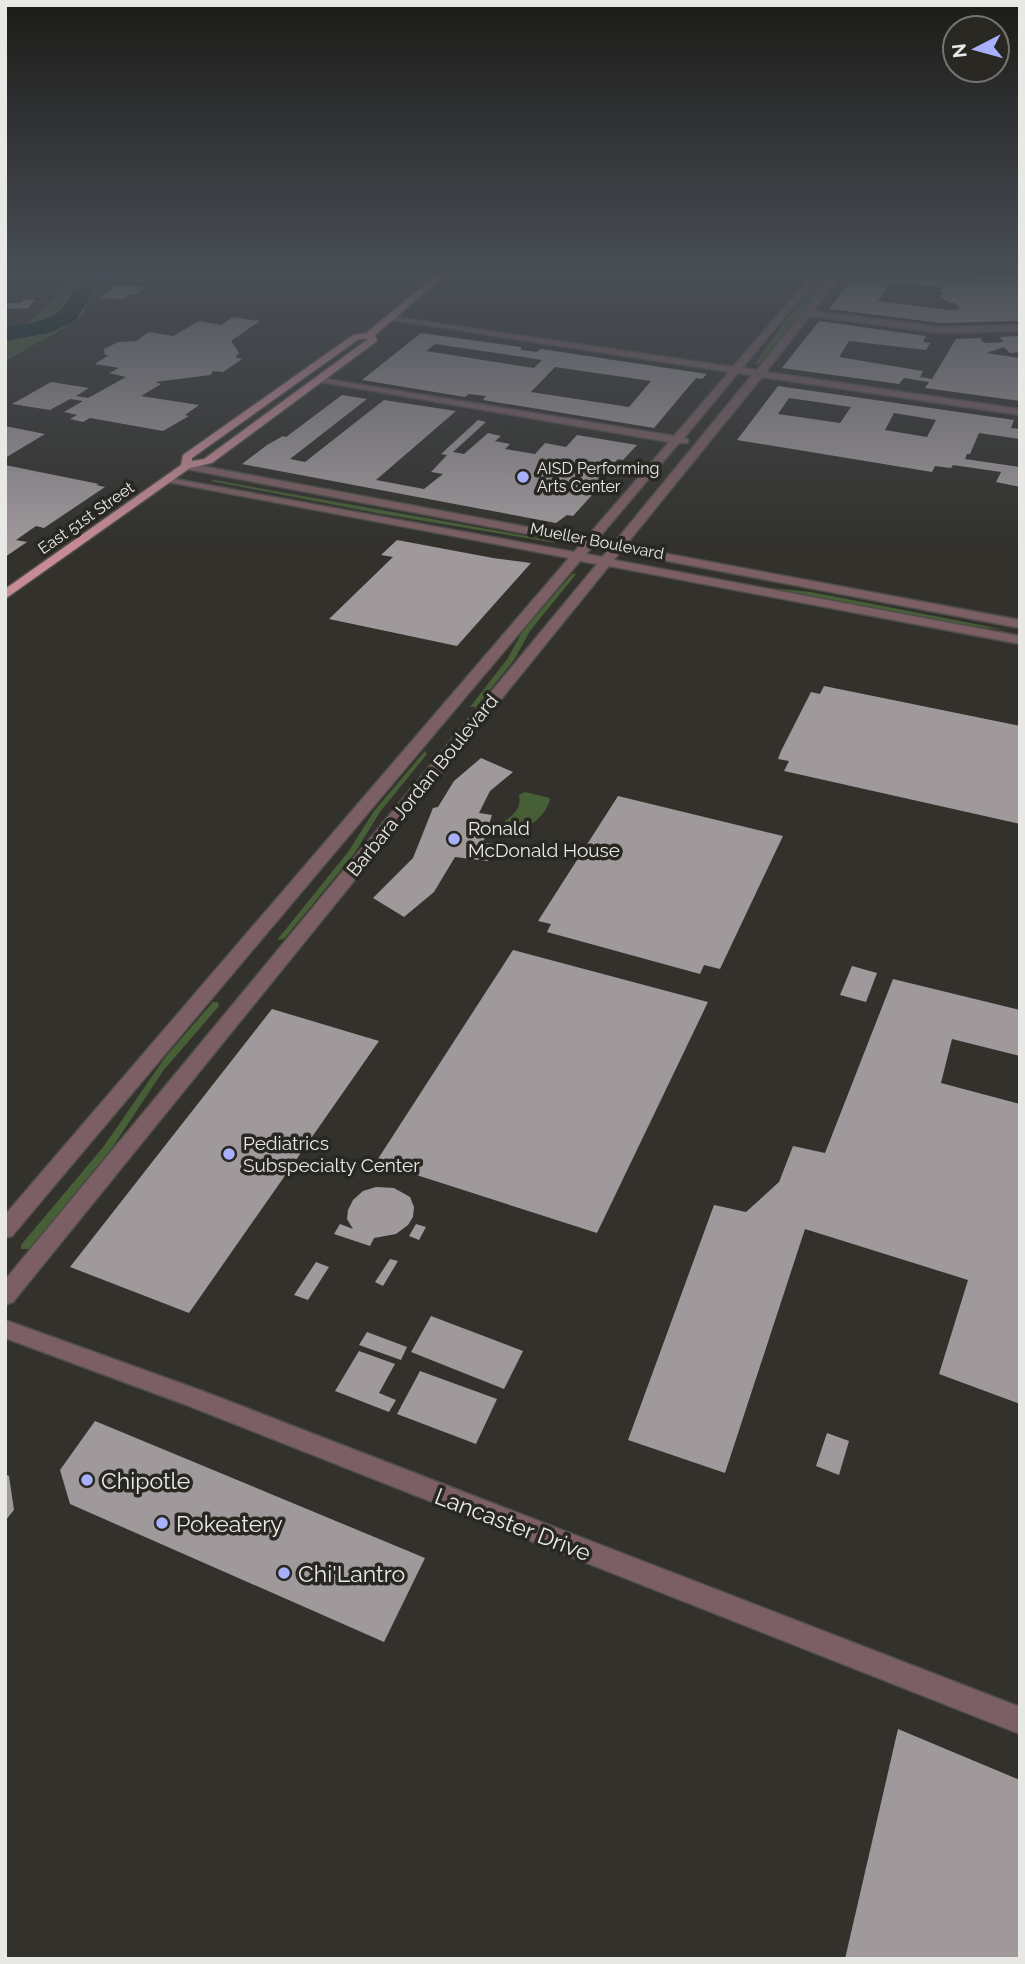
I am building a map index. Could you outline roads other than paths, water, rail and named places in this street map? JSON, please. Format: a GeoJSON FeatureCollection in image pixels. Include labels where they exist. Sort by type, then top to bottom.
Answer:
{"type":"FeatureCollection","features":[{"type":"Feature","properties":{"kind":"main road","name":"East 51st Street"},"geometry":{"type":"LineString","coordinates":[[186,466],[187,457],[318,365]]}},
{"type":"Feature","properties":{"kind":"main road","name":"East 51st Street"},"geometry":{"type":"LineString","coordinates":[[5,595],[186,466],[208,461],[341,365]]}},
{"type":"Feature","properties":{"kind":"street"},"geometry":{"type":"LineString","coordinates":[[705,365],[1020,412]]}},
{"type":"Feature","properties":{"kind":"street","name":"Barbara Jordan Boulevard"},"geometry":{"type":"LineString","coordinates":[[5,1230],[739,365]]}},
{"type":"Feature","properties":{"kind":"street","name":"Barbara Jordan Boulevard"},"geometry":{"type":"LineString","coordinates":[[5,1296],[767,365]]}},
{"type":"Feature","properties":{"kind":"street"},"geometry":{"type":"LineString","coordinates":[[320,381],[701,444]]}},
{"type":"Feature","properties":{"kind":"street","name":"Mueller Boulevard"},"geometry":{"type":"LineString","coordinates":[[186,466],[1020,624]]}},
{"type":"Feature","properties":{"kind":"street","name":"Mueller Boulevard"},"geometry":{"type":"LineString","coordinates":[[168,479],[1020,640]]}},
{"type":"Feature","properties":{"kind":"street","name":"Lancaster Drive"},"geometry":{"type":"LineString","coordinates":[[5,1329],[197,1399],[1020,1721]]}},
{"type":"Feature","properties":{"kind":"place","name":"AISD Performing Arts Center"},"geometry":{"type":"Point","coordinates":[523,477]}},
{"type":"Feature","properties":{"kind":"place","name":"Ronald McDonald House"},"geometry":{"type":"Point","coordinates":[454,839]}},
{"type":"Feature","properties":{"kind":"place","name":"Pediatrics Subspecialty Center"},"geometry":{"type":"Point","coordinates":[229,1154]}},
{"type":"Feature","properties":{"kind":"place","name":"Chipotle"},"geometry":{"type":"Point","coordinates":[87,1480]}},
{"type":"Feature","properties":{"kind":"place","name":"Pokeatery"},"geometry":{"type":"Point","coordinates":[162,1523]}},
{"type":"Feature","properties":{"kind":"place","name":"Chi'Lantro"},"geometry":{"type":"Point","coordinates":[284,1573]}}]}
